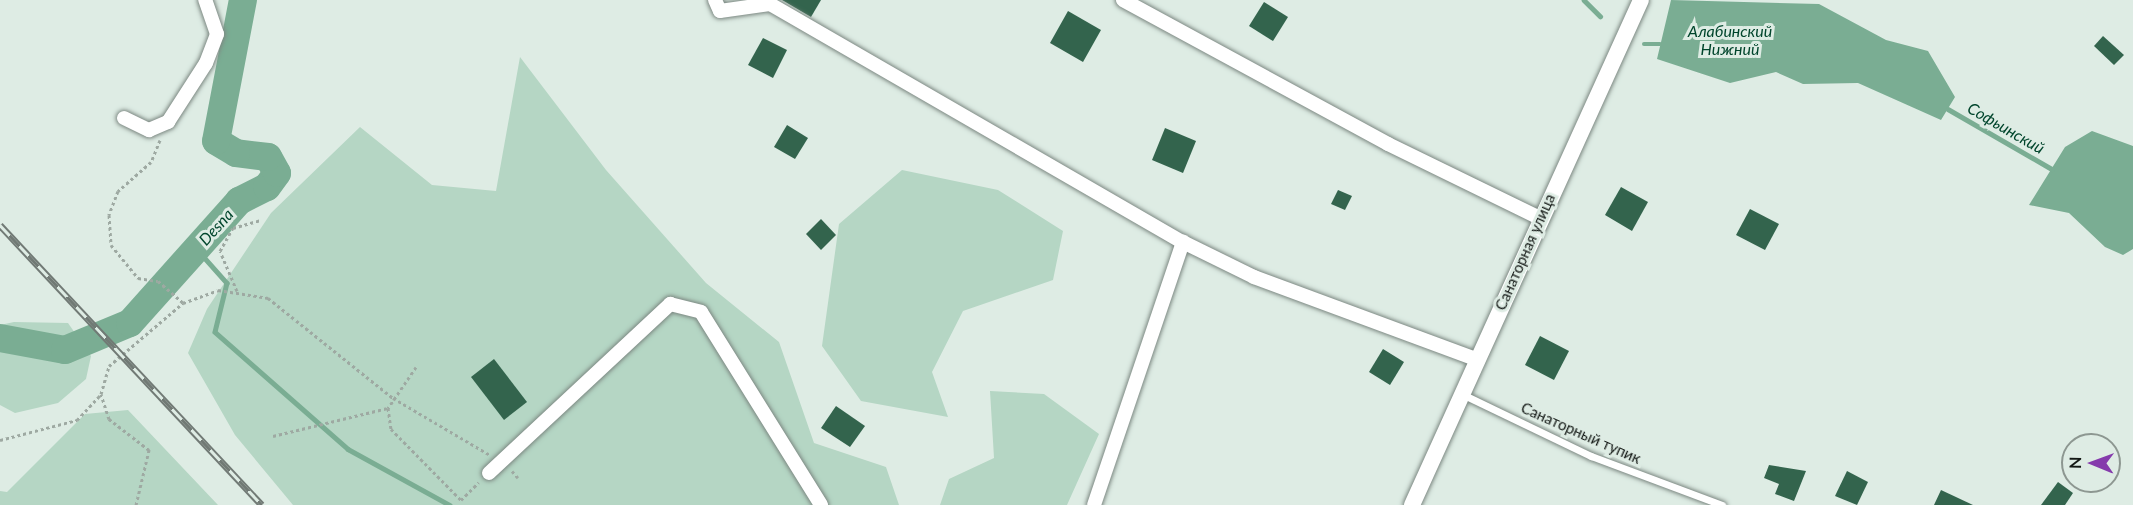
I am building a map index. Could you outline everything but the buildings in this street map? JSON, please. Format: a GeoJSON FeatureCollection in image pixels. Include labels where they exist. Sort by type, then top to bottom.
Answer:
{"type":"FeatureCollection","features":[{"type":"Feature","properties":{"kind":"street"},"geometry":{"type":"LineString","coordinates":[[124,118],[149,130],[168,122],[206,63],[217,34],[205,0]]}},
{"type":"Feature","properties":{"kind":"street"},"geometry":{"type":"LineString","coordinates":[[715,0],[720,11],[770,4],[1183,242],[1254,277],[1478,360]]}},
{"type":"Feature","properties":{"kind":"street"},"geometry":{"type":"LineString","coordinates":[[1123,0],[1388,144],[1540,218]]}},
{"type":"Feature","properties":{"kind":"street","name":"Санаторная улица"},"geometry":{"type":"LineString","coordinates":[[1412,505],[1464,394],[1540,218],[1641,0]]}},
{"type":"Feature","properties":{"kind":"street"},"geometry":{"type":"LineString","coordinates":[[1094,505],[1183,242]]}},
{"type":"Feature","properties":{"kind":"street"},"geometry":{"type":"LineString","coordinates":[[489,473],[670,304],[701,312],[821,505]]}},
{"type":"Feature","properties":{"kind":"lane","name":"Санаторный тупик"},"geometry":{"type":"LineString","coordinates":[[1464,394],[1592,456],[1722,505]]}},
{"type":"Feature","properties":{"kind":"path"},"geometry":{"type":"LineString","coordinates":[[168,122],[152,162],[118,191],[109,215],[111,245],[138,278],[158,280],[183,303]]}},
{"type":"Feature","properties":{"kind":"path"},"geometry":{"type":"LineString","coordinates":[[237,291],[220,250],[233,228],[261,220]]}},
{"type":"Feature","properties":{"kind":"path"},"geometry":{"type":"LineString","coordinates":[[0,440],[77,420],[101,394],[109,366],[183,303],[218,290],[237,291],[268,298],[393,398],[502,462]]}},
{"type":"Feature","properties":{"kind":"path"},"geometry":{"type":"LineString","coordinates":[[416,367],[388,408],[391,429],[461,500],[489,473]]}},
{"type":"Feature","properties":{"kind":"path"},"geometry":{"type":"LineString","coordinates":[[101,394],[109,419],[149,450],[136,505]]}},
{"type":"Feature","properties":{"kind":"path"},"geometry":{"type":"LineString","coordinates":[[273,436],[388,408]]}},
{"type":"Feature","properties":{"kind":"shaded area"},"geometry":{"type":"Polygon","coordinates":[[[520,57],[606,170],[706,283],[779,342],[814,443],[886,467],[899,505],[293,505],[235,435],[188,353],[207,309],[271,213],[360,127],[432,185],[496,191],[520,57]]]}},
{"type":"Feature","properties":{"kind":"shaded area"},"geometry":{"type":"Polygon","coordinates":[[[902,170],[998,190],[1063,231],[1053,280],[963,311],[932,372],[948,417],[861,401],[822,346],[839,224],[902,170]]]}},
{"type":"Feature","properties":{"kind":"shaded area"},"geometry":{"type":"Polygon","coordinates":[[[14,322],[68,323],[91,356],[86,379],[58,403],[15,413],[0,405],[0,325],[14,322]]]}},
{"type":"Feature","properties":{"kind":"shaded area"},"geometry":{"type":"Polygon","coordinates":[[[990,391],[1044,394],[1099,434],[1067,505],[940,505],[949,479],[994,458],[990,391]]]}},
{"type":"Feature","properties":{"kind":"shaded area"},"geometry":{"type":"Polygon","coordinates":[[[128,410],[218,505],[0,505],[0,491],[7,492],[85,414],[128,410]]]}},
{"type":"Feature","properties":{"kind":"water","name":"Алабинский Нижний"},"geometry":{"type":"Polygon","coordinates":[[[1671,0],[1819,4],[1886,40],[1928,51],[1955,97],[1941,120],[1858,83],[1803,84],[1776,72],[1730,83],[1657,59],[1671,0]]]}},
{"type":"Feature","properties":{"kind":"water"},"geometry":{"type":"Polygon","coordinates":[[[2092,131],[2133,146],[2133,249],[2123,255],[2105,247],[2069,213],[2029,205],[2065,147],[2092,131]]]}},
{"type":"Feature","properties":{"kind":"waterway","name":"Desna"},"geometry":{"type":"LineString","coordinates":[[0,338],[65,350],[130,323],[239,201],[267,187],[277,173],[268,157],[236,153],[216,141],[243,0]]}},
{"type":"Feature","properties":{"kind":"waterway"},"geometry":{"type":"LineString","coordinates":[[1584,0],[1600,16]]}},
{"type":"Feature","properties":{"kind":"waterway"},"geometry":{"type":"LineString","coordinates":[[1644,44],[1660,44]]}},
{"type":"Feature","properties":{"kind":"waterway","name":"Софьинский"},"geometry":{"type":"LineString","coordinates":[[1948,109],[2052,169]]}},
{"type":"Feature","properties":{"kind":"waterway"},"geometry":{"type":"LineString","coordinates":[[195,247],[227,283],[215,332],[348,449],[450,505]]}},
{"type":"Feature","properties":{"kind":"railway"},"geometry":{"type":"LineString","coordinates":[[0,225],[262,505]]}}]}
